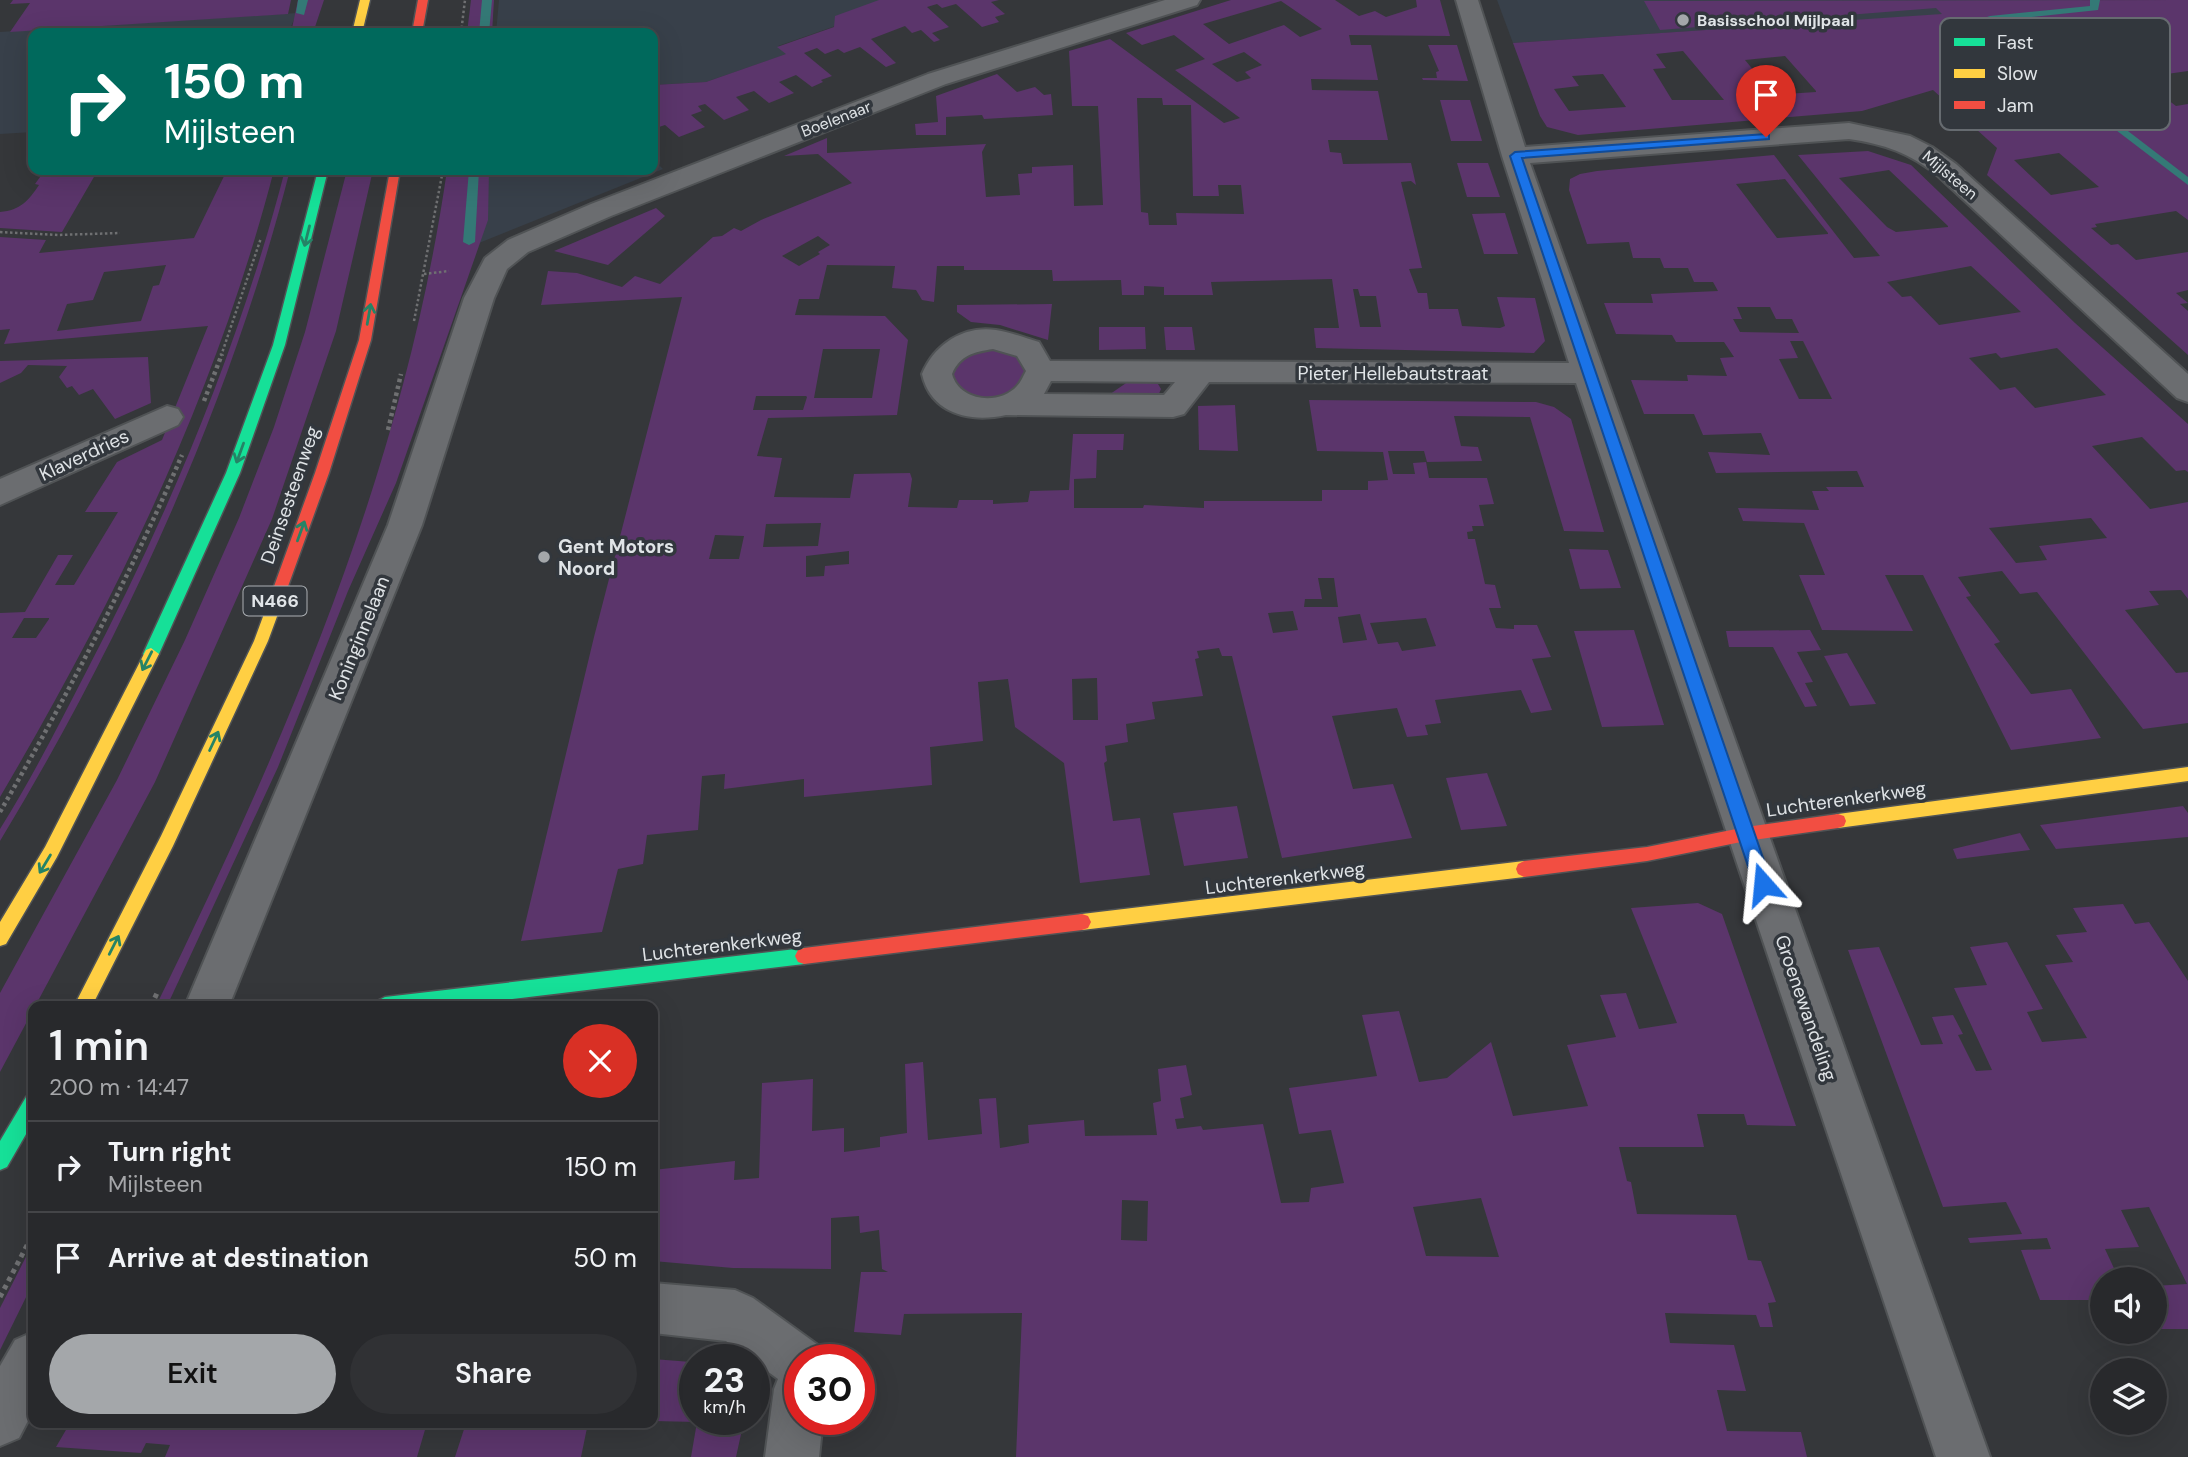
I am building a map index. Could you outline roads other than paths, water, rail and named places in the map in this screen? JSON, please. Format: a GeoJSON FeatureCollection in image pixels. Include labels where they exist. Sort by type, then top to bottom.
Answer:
{"type":"FeatureCollection","features":[{"type":"Feature","properties":{"kind":"main road"},"geometry":{"type":"LineString","coordinates":[[358,28],[365,0]]}},
{"type":"Feature","properties":{"kind":"main road"},"geometry":{"type":"LineString","coordinates":[[418,28],[422,0]]}},
{"type":"Feature","properties":{"kind":"main road"},"geometry":{"type":"LineString","coordinates":[[0,938],[51,852],[159,638],[233,473],[279,345],[322,175]]}},
{"type":"Feature","properties":{"kind":"main road","name":"Deinsesteenweg"},"geometry":{"type":"LineString","coordinates":[[86,1001],[167,841],[261,641],[322,472],[365,340],[394,175]]}},
{"type":"Feature","properties":{"kind":"main road","name":"Luchterenkerkweg"},"geometry":{"type":"LineString","coordinates":[[427,1001],[1647,854],[1746,834],[2188,774]]}},
{"type":"Feature","properties":{"kind":"main road"},"geometry":{"type":"LineString","coordinates":[[0,1160],[28,1112]]}},
{"type":"Feature","properties":{"kind":"street","name":"Boelenaar"},"geometry":{"type":"LineString","coordinates":[[495,264],[518,246],[601,210],[937,79],[1189,0]]}},
{"type":"Feature","properties":{"kind":"street","name":"Groenewandeling"},"geometry":{"type":"LineString","coordinates":[[1467,0],[1515,156],[1588,373],[1963,1457]]}},
{"type":"Feature","properties":{"kind":"street","name":"Mijlsteen"},"geometry":{"type":"LineString","coordinates":[[1515,156],[1849,131],[1894,138],[1925,151],[2188,391]]}},
{"type":"Feature","properties":{"kind":"street","name":"Koninginnelaan"},"geometry":{"type":"LineString","coordinates":[[209,1001],[405,525],[479,298],[495,264]]}},
{"type":"Feature","properties":{"kind":"street"},"geometry":{"type":"LineString","coordinates":[[1007,405],[1029,394],[1041,372],[1028,349],[994,339],[963,344],[942,359],[937,374],[943,392],[958,403],[983,408],[1007,405],[1173,406],[1199,373]]}},
{"type":"Feature","properties":{"kind":"street","name":"Pieter Hellebautstraat"},"geometry":{"type":"LineString","coordinates":[[1041,372],[1588,373]]}},
{"type":"Feature","properties":{"kind":"street","name":"Klaverdries"},"geometry":{"type":"LineString","coordinates":[[0,493],[167,416]]}},
{"type":"Feature","properties":{"kind":"street"},"geometry":{"type":"LineString","coordinates":[[658,1308],[735,1316],[784,1351]]}},
{"type":"Feature","properties":{"kind":"street"},"geometry":{"type":"LineString","coordinates":[[0,1419],[28,1367]]}},
{"type":"Feature","properties":{"kind":"street"},"geometry":{"type":"LineString","coordinates":[[792,1457],[795,1435]]}},
{"type":"Feature","properties":{"kind":"waterway"},"geometry":{"type":"LineString","coordinates":[[301,13],[303,0]]}},
{"type":"Feature","properties":{"kind":"waterway"},"geometry":{"type":"LineString","coordinates":[[484,28],[487,0]]}},
{"type":"Feature","properties":{"kind":"waterway"},"geometry":{"type":"LineString","coordinates":[[2000,18],[2095,8],[2095,0]]}},
{"type":"Feature","properties":{"kind":"waterway"},"geometry":{"type":"LineString","coordinates":[[2120,130],[2188,182]]}},
{"type":"Feature","properties":{"kind":"waterway"},"geometry":{"type":"LineString","coordinates":[[469,242],[474,175]]}},
{"type":"Feature","properties":{"kind":"place","name":"Basisschool Mijlpaal"},"geometry":{"type":"Point","coordinates":[1683,20]}},
{"type":"Feature","properties":{"kind":"place","name":"Gent Motors Noord"},"geometry":{"type":"Point","coordinates":[544,557]}}]}
